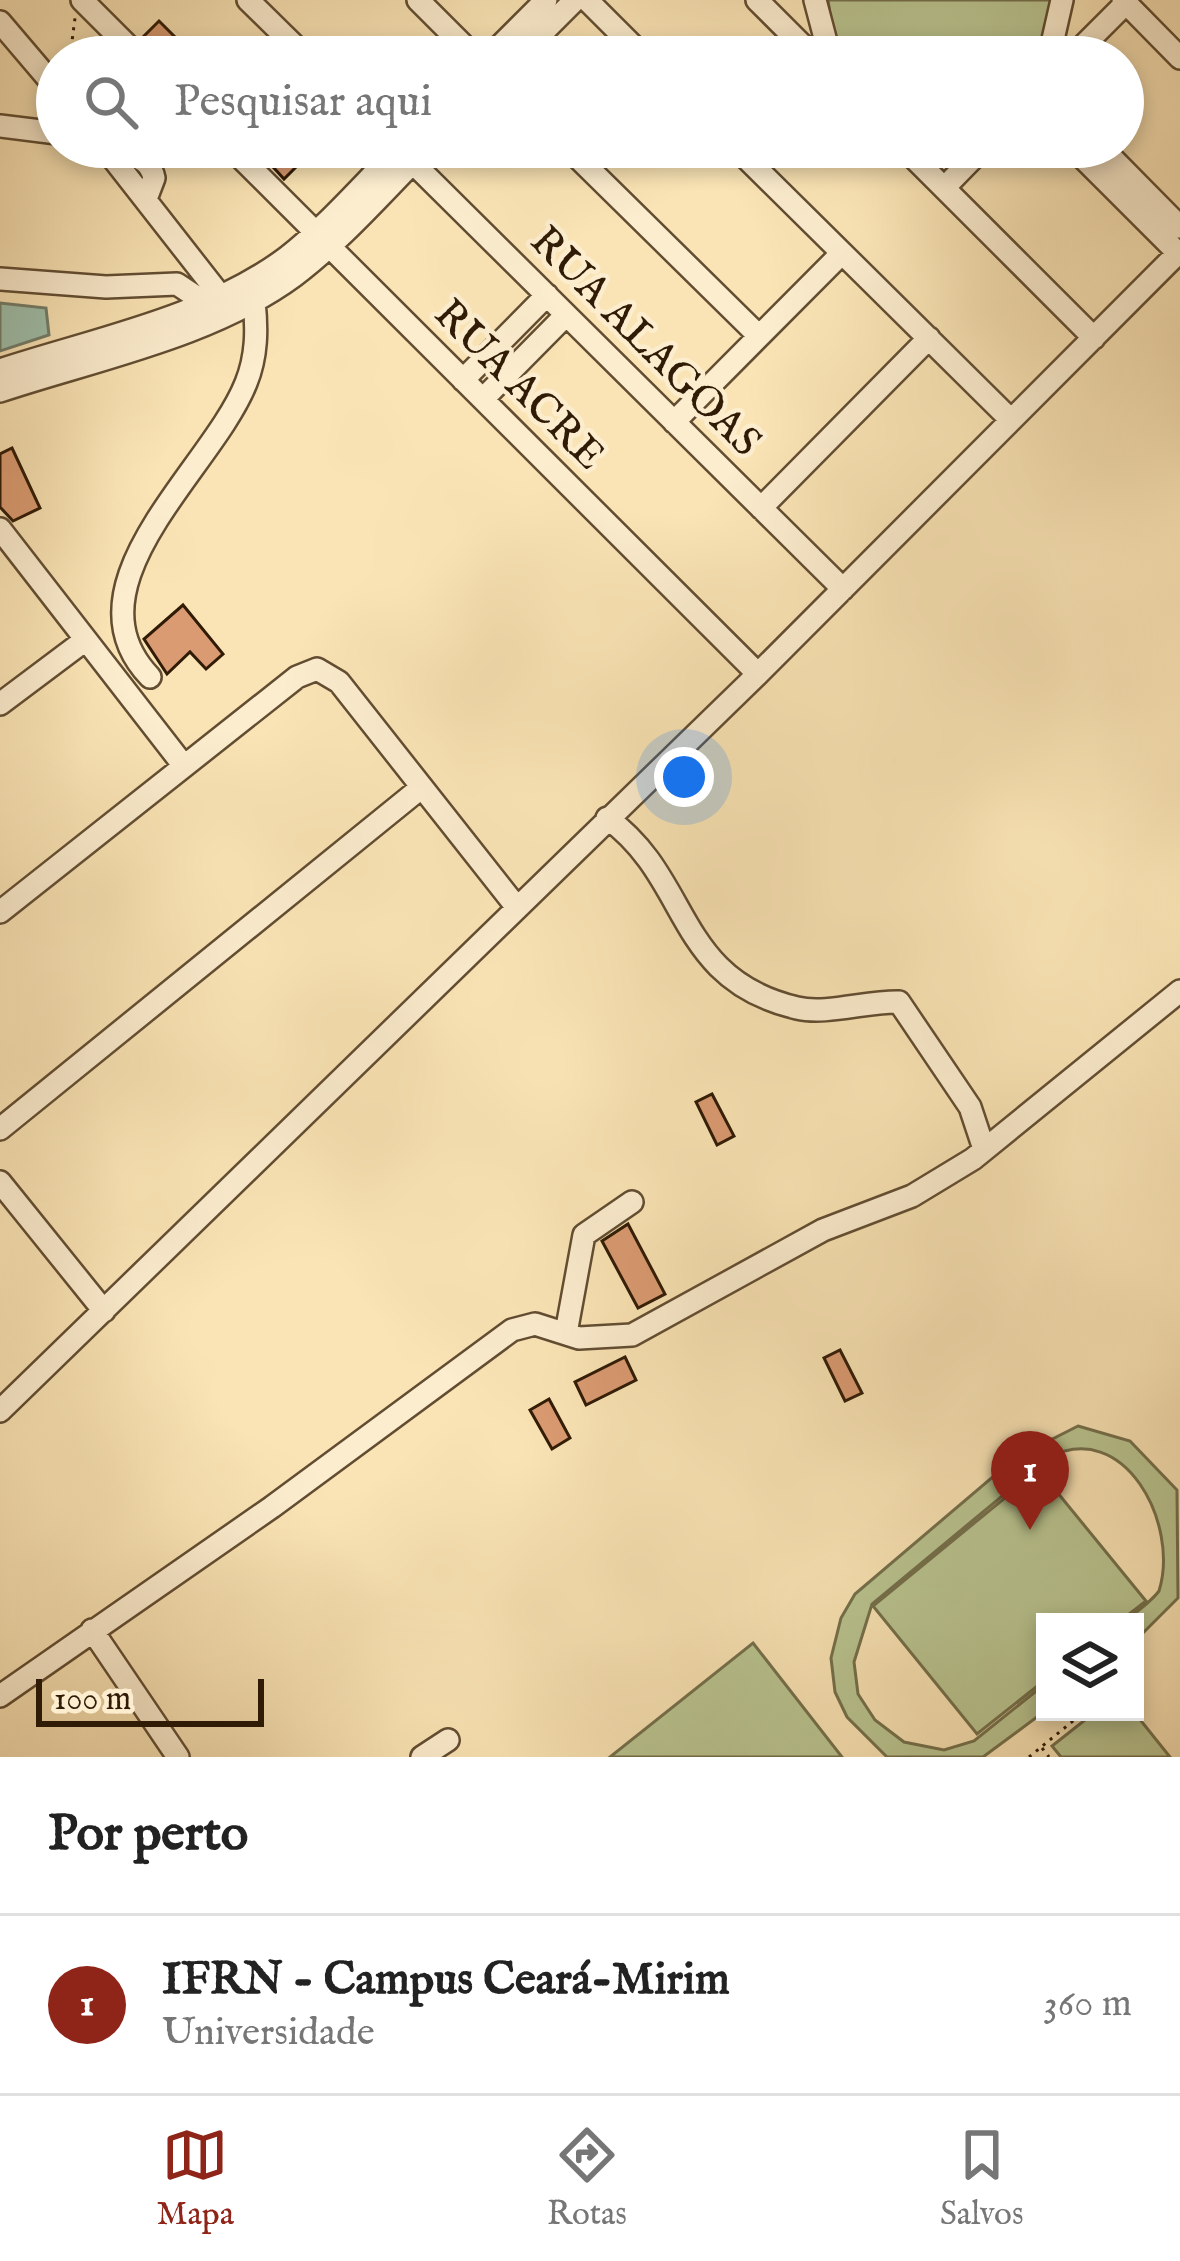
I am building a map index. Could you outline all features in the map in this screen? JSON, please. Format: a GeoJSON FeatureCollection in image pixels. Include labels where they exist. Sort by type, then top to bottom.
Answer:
{"type":"FeatureCollection","features":[{"type":"Feature","properties":{"kind":"street"},"geometry":{"type":"LineString","coordinates":[[248,0],[285,36]]}},
{"type":"Feature","properties":{"kind":"street"},"geometry":{"type":"LineString","coordinates":[[418,0],[454,36]]}},
{"type":"Feature","properties":{"kind":"street"},"geometry":{"type":"LineString","coordinates":[[510,36],[546,0]]}},
{"type":"Feature","properties":{"kind":"street"},"geometry":{"type":"LineString","coordinates":[[539,36],[575,0]]}},
{"type":"Feature","properties":{"kind":"street"},"geometry":{"type":"LineString","coordinates":[[587,0],[623,36]]}},
{"type":"Feature","properties":{"kind":"street"},"geometry":{"type":"LineString","coordinates":[[757,0],[786,36]]}},
{"type":"Feature","properties":{"kind":"street"},"geometry":{"type":"LineString","coordinates":[[815,0],[824,36]]}},
{"type":"Feature","properties":{"kind":"street"},"geometry":{"type":"LineString","coordinates":[[1053,36],[1062,0]]}},
{"type":"Feature","properties":{"kind":"street"},"geometry":{"type":"LineString","coordinates":[[85,1],[119,36]]}},
{"type":"Feature","properties":{"kind":"street"},"geometry":{"type":"LineString","coordinates":[[1092,36],[1124,2],[1180,58]]}},
{"type":"Feature","properties":{"kind":"street"},"geometry":{"type":"LineString","coordinates":[[0,22],[36,64]]}},
{"type":"Feature","properties":{"kind":"street"},"geometry":{"type":"LineString","coordinates":[[0,126],[36,130]]}},
{"type":"Feature","properties":{"kind":"street"},"geometry":{"type":"LineString","coordinates":[[121,168],[219,303]]}},
{"type":"Feature","properties":{"kind":"street","name":"RUA ACRE"},"geometry":{"type":"LineString","coordinates":[[251,168],[758,674]]}},
{"type":"Feature","properties":{"kind":"street"},"geometry":{"type":"LineString","coordinates":[[0,370],[219,303],[254,301],[390,168]]}},
{"type":"Feature","properties":{"kind":"street","name":"RUA ALAGOAS"},"geometry":{"type":"LineString","coordinates":[[424,168],[843,589]]}},
{"type":"Feature","properties":{"kind":"street"},"geometry":{"type":"LineString","coordinates":[[588,168],[760,336]]}},
{"type":"Feature","properties":{"kind":"street"},"geometry":{"type":"LineString","coordinates":[[756,168],[1012,420]]}},
{"type":"Feature","properties":{"kind":"street"},"geometry":{"type":"LineString","coordinates":[[924,168],[1094,338]]}},
{"type":"Feature","properties":{"kind":"street"},"geometry":{"type":"LineString","coordinates":[[944,188],[964,168]]}},
{"type":"Feature","properties":{"kind":"street"},"geometry":{"type":"LineString","coordinates":[[0,1411],[515,905],[758,674],[1179,252],[1093,168]]}},
{"type":"Feature","properties":{"kind":"street"},"geometry":{"type":"LineString","coordinates":[[1121,168],[1180,226]]}},
{"type":"Feature","properties":{"kind":"street"},"geometry":{"type":"LineString","coordinates":[[0,391],[219,303],[322,239]]}},
{"type":"Feature","properties":{"kind":"street"},"geometry":{"type":"LineString","coordinates":[[674,422],[842,253]]}},
{"type":"Feature","properties":{"kind":"street"},"geometry":{"type":"LineString","coordinates":[[0,279],[106,287],[177,284],[219,303]]}},
{"type":"Feature","properties":{"kind":"street"},"geometry":{"type":"LineString","coordinates":[[464,380],[547,296]]}},
{"type":"Feature","properties":{"kind":"street"},"geometry":{"type":"LineString","coordinates":[[150,677],[128,650],[122,632],[121,608],[130,572],[147,535],[245,386],[255,353],[254,301]]}},
{"type":"Feature","properties":{"kind":"street"},"geometry":{"type":"LineString","coordinates":[[483,399],[566,315]]}},
{"type":"Feature","properties":{"kind":"street"},"geometry":{"type":"LineString","coordinates":[[761,508],[928,338]]}},
{"type":"Feature","properties":{"kind":"street"},"geometry":{"type":"LineString","coordinates":[[0,529],[184,766]]}},
{"type":"Feature","properties":{"kind":"street"},"geometry":{"type":"LineString","coordinates":[[0,704],[84,641]]}},
{"type":"Feature","properties":{"kind":"street"},"geometry":{"type":"LineString","coordinates":[[0,912],[309,670],[339,682],[515,905]]}},
{"type":"Feature","properties":{"kind":"street"},"geometry":{"type":"LineString","coordinates":[[0,1129],[422,788]]}},
{"type":"Feature","properties":{"kind":"street"},"geometry":{"type":"LineString","coordinates":[[607,818],[629,834],[660,874],[692,939],[737,987],[802,1010],[899,1002],[970,1106],[984,1149]]}},
{"type":"Feature","properties":{"kind":"street"},"geometry":{"type":"LineString","coordinates":[[0,1696],[272,1507],[512,1330],[535,1324],[603,1341],[632,1335],[824,1230],[912,1196],[984,1149],[1180,991]]}},
{"type":"Feature","properties":{"kind":"street"},"geometry":{"type":"LineString","coordinates":[[0,1182],[104,1311]]}},
{"type":"Feature","properties":{"kind":"street"},"geometry":{"type":"LineString","coordinates":[[566,1333],[584,1235],[632,1202]]}},
{"type":"Feature","properties":{"kind":"street"},"geometry":{"type":"LineString","coordinates":[[92,1630],[178,1757]]}},
{"type":"Feature","properties":{"kind":"street"},"geometry":{"type":"LineString","coordinates":[[422,1757],[448,1740]]}},
{"type":"Feature","properties":{"kind":"path"},"geometry":{"type":"LineString","coordinates":[[72,36],[73,21],[85,1]]}},
{"type":"Feature","properties":{"kind":"path"},"geometry":{"type":"LineString","coordinates":[[1029,1757],[1073,1721]]}},
{"type":"Feature","properties":{"kind":"path"},"geometry":{"type":"LineString","coordinates":[[1041,1747],[1049,1757]]}},
{"type":"Feature","properties":{"kind":"green space"},"geometry":{"type":"Polygon","coordinates":[[[828,0],[1051,0],[1046,36],[833,35],[828,0]]]}},
{"type":"Feature","properties":{"kind":"green space"},"geometry":{"type":"Polygon","coordinates":[[[1078,1426],[1130,1441],[1177,1490],[1178,1598],[1144,1632],[1144,1613],[1135,1613],[1159,1591],[1161,1536],[1140,1484],[1122,1464],[1100,1452],[1075,1449],[1048,1458],[872,1604],[854,1662],[858,1694],[875,1720],[904,1742],[944,1750],[974,1741],[1036,1691],[1036,1718],[983,1757],[887,1757],[847,1717],[835,1692],[831,1658],[841,1618],[855,1594],[1015,1458],[1078,1426]]]}},
{"type":"Feature","properties":{"kind":"green space"},"geometry":{"type":"Polygon","coordinates":[[[1039,1470],[1146,1601],[1131,1613],[1036,1613],[1036,1687],[977,1734],[873,1606],[1039,1470]]]}},
{"type":"Feature","properties":{"kind":"green space"},"geometry":{"type":"Polygon","coordinates":[[[753,1643],[842,1757],[610,1757],[753,1643]]]}},
{"type":"Feature","properties":{"kind":"green space"},"geometry":{"type":"Polygon","coordinates":[[[1084,1721],[1141,1721],[1170,1757],[1061,1757],[1052,1746],[1084,1721]]]}},
{"type":"Feature","properties":{"kind":"shaded area"},"geometry":{"type":"Polygon","coordinates":[[[0,303],[46,308],[49,335],[0,351],[0,303]]]}},
{"type":"Feature","properties":{"kind":"building"},"geometry":{"type":"Polygon","coordinates":[[[159,21],[174,36],[144,36],[159,21]]]}},
{"type":"Feature","properties":{"kind":"building"},"geometry":{"type":"Polygon","coordinates":[[[274,168],[295,168],[284,179],[274,168]]]}},
{"type":"Feature","properties":{"kind":"building"},"geometry":{"type":"Polygon","coordinates":[[[12,448],[40,508],[13,521],[0,507],[0,454],[12,448]]]}},
{"type":"Feature","properties":{"kind":"building"},"geometry":{"type":"Polygon","coordinates":[[[183,605],[223,654],[206,669],[190,652],[167,674],[144,639],[183,605]]]}},
{"type":"Feature","properties":{"kind":"building"},"geometry":{"type":"Polygon","coordinates":[[[712,1094],[734,1136],[717,1145],[696,1102],[712,1094]]]}},
{"type":"Feature","properties":{"kind":"building"},"geometry":{"type":"Polygon","coordinates":[[[628,1224],[665,1294],[638,1308],[602,1241],[628,1224]]]}},
{"type":"Feature","properties":{"kind":"building"},"geometry":{"type":"Polygon","coordinates":[[[840,1350],[862,1393],[845,1401],[824,1358],[840,1350]]]}},
{"type":"Feature","properties":{"kind":"building"},"geometry":{"type":"Polygon","coordinates":[[[625,1357],[636,1380],[586,1405],[575,1382],[625,1357]]]}},
{"type":"Feature","properties":{"kind":"building"},"geometry":{"type":"Polygon","coordinates":[[[549,1399],[570,1438],[552,1449],[530,1410],[549,1399]]]}},
{"type":"Feature","properties":{"kind":"place","name":"IFRN - Campus Ceará-Mirim"},"geometry":{"type":"Point","coordinates":[1030,1530]}}]}
